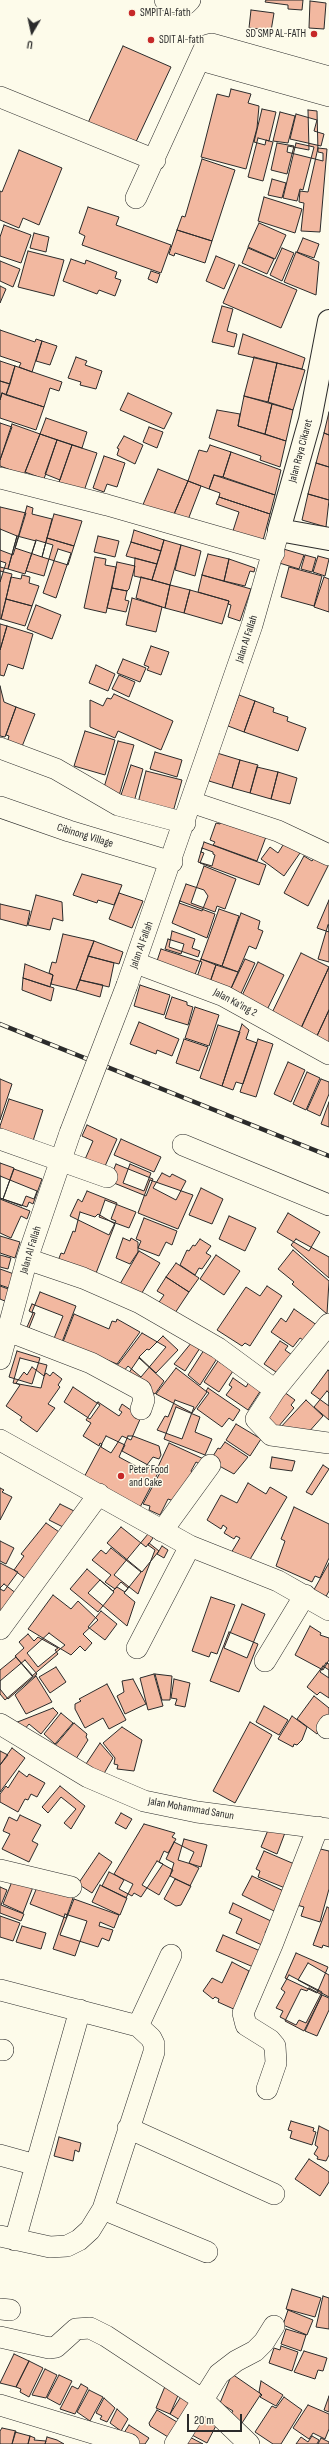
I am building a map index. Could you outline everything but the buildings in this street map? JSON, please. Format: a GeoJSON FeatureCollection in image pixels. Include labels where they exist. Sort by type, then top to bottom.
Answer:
{"type":"FeatureCollection","features":[{"type":"Feature","properties":{"kind":"main road","name":"Jalan Raya Cikaret"},"geometry":{"type":"LineString","coordinates":[[279,530],[310,420],[329,321]]}},
{"type":"Feature","properties":{"kind":"main road"},"geometry":{"type":"LineString","coordinates":[[279,530],[329,539]]}},
{"type":"Feature","properties":{"kind":"street"},"geometry":{"type":"LineString","coordinates":[[165,0],[180,5],[186,4],[190,0]]}},
{"type":"Feature","properties":{"kind":"street"},"geometry":{"type":"LineString","coordinates":[[136,198],[155,160],[204,49],[212,44],[329,77]]}},
{"type":"Feature","properties":{"kind":"street"},"geometry":{"type":"LineString","coordinates":[[200,60],[329,96]]}},
{"type":"Feature","properties":{"kind":"street"},"geometry":{"type":"LineString","coordinates":[[0,97],[155,160]]}},
{"type":"Feature","properties":{"kind":"street"},"geometry":{"type":"LineString","coordinates":[[0,478],[107,505],[274,553]]}},
{"type":"Feature","properties":{"kind":"street","name":"Jalan Al Fallah"},"geometry":{"type":"LineString","coordinates":[[0,1359],[28,1259],[62,1161],[70,1133],[136,963],[172,862],[252,625],[274,553],[279,530]]}},
{"type":"Feature","properties":{"kind":"street"},"geometry":{"type":"LineString","coordinates":[[0,748],[56,768],[118,805],[185,822]]}},
{"type":"Feature","properties":{"kind":"street"},"geometry":{"type":"LineString","coordinates":[[191,802],[272,829],[329,855]]}},
{"type":"Feature","properties":{"kind":"street","name":"Cibinong Village"},"geometry":{"type":"LineString","coordinates":[[0,807],[172,862]]}},
{"type":"Feature","properties":{"kind":"street","name":"Jalan Ka'ing 2"},"geometry":{"type":"LineString","coordinates":[[136,963],[224,996],[329,1054]]}},
{"type":"Feature","properties":{"kind":"street"},"geometry":{"type":"LineString","coordinates":[[0,1139],[107,1177]]}},
{"type":"Feature","properties":{"kind":"street"},"geometry":{"type":"LineString","coordinates":[[182,1146],[329,1205]]}},
{"type":"Feature","properties":{"kind":"street"},"geometry":{"type":"LineString","coordinates":[[28,1259],[83,1278],[140,1303],[218,1348],[275,1390]]}},
{"type":"Feature","properties":{"kind":"street"},"geometry":{"type":"LineString","coordinates":[[329,1324],[275,1390],[256,1416],[257,1422],[276,1437],[329,1443]]}},
{"type":"Feature","properties":{"kind":"street"},"geometry":{"type":"LineString","coordinates":[[8,1331],[91,1363],[141,1390],[144,1400],[141,1410]]}},
{"type":"Feature","properties":{"kind":"street"},"geometry":{"type":"LineString","coordinates":[[0,1440],[100,1494],[190,1546],[278,1581],[329,1610]]}},
{"type":"Feature","properties":{"kind":"street"},"geometry":{"type":"LineString","coordinates":[[162,1531],[210,1465]]}},
{"type":"Feature","properties":{"kind":"street"},"geometry":{"type":"LineString","coordinates":[[0,1629],[100,1494]]}},
{"type":"Feature","properties":{"kind":"street"},"geometry":{"type":"LineString","coordinates":[[137,1648],[190,1546]]}},
{"type":"Feature","properties":{"kind":"street"},"geometry":{"type":"LineString","coordinates":[[265,1661],[305,1595]]}},
{"type":"Feature","properties":{"kind":"street","name":"Jalan Mohammad Sanun"},"geometry":{"type":"LineString","coordinates":[[0,1724],[88,1777],[144,1801],[197,1812],[324,1828]]}},
{"type":"Feature","properties":{"kind":"street"},"geometry":{"type":"LineString","coordinates":[[267,2089],[276,2063],[275,2046],[270,2040],[246,2025],[243,2013],[324,1828]]}},
{"type":"Feature","properties":{"kind":"street"},"geometry":{"type":"LineString","coordinates":[[0,1870],[71,1886]]}},
{"type":"Feature","properties":{"kind":"street"},"geometry":{"type":"LineString","coordinates":[[138,2026],[171,1955]]}},
{"type":"Feature","properties":{"kind":"street"},"geometry":{"type":"LineString","coordinates":[[0,1990],[80,2010],[138,2026],[151,2038],[154,2044],[154,2052],[128,2128],[103,2209],[90,2230],[79,2240],[67,2246],[50,2247],[7,2238],[36,2165],[80,2010]]}},
{"type":"Feature","properties":{"kind":"street"},"geometry":{"type":"LineString","coordinates":[[128,2128],[274,2194]]}},
{"type":"Feature","properties":{"kind":"street"},"geometry":{"type":"LineString","coordinates":[[0,2155],[36,2165]]}},
{"type":"Feature","properties":{"kind":"street"},"geometry":{"type":"LineString","coordinates":[[103,2209],[206,2252]]}},
{"type":"Feature","properties":{"kind":"street"},"geometry":{"type":"LineString","coordinates":[[175,2444],[219,2374],[236,2361],[255,2351],[264,2342],[274,2326]]}},
{"type":"Feature","properties":{"kind":"street"},"geometry":{"type":"LineString","coordinates":[[0,2336],[49,2348],[56,2346],[76,2329],[90,2328],[106,2336],[203,2400],[249,2444]]}},
{"type":"Feature","properties":{"kind":"street"},"geometry":{"type":"LineString","coordinates":[[0,2405],[129,2444]]}},
{"type":"Feature","properties":{"kind":"railway"},"geometry":{"type":"LineString","coordinates":[[0,1024],[329,1156]]}},
{"type":"Feature","properties":{"kind":"place","name":"SMPIT Al-fath"},"geometry":{"type":"Point","coordinates":[132,13]}},
{"type":"Feature","properties":{"kind":"place","name":"SD SMP AL-FATH"},"geometry":{"type":"Point","coordinates":[314,34]}},
{"type":"Feature","properties":{"kind":"place","name":"SDIT Al-fath"},"geometry":{"type":"Point","coordinates":[151,40]}},
{"type":"Feature","properties":{"kind":"place","name":"Peter Food and Cake"},"geometry":{"type":"Point","coordinates":[121,1476]}}]}
